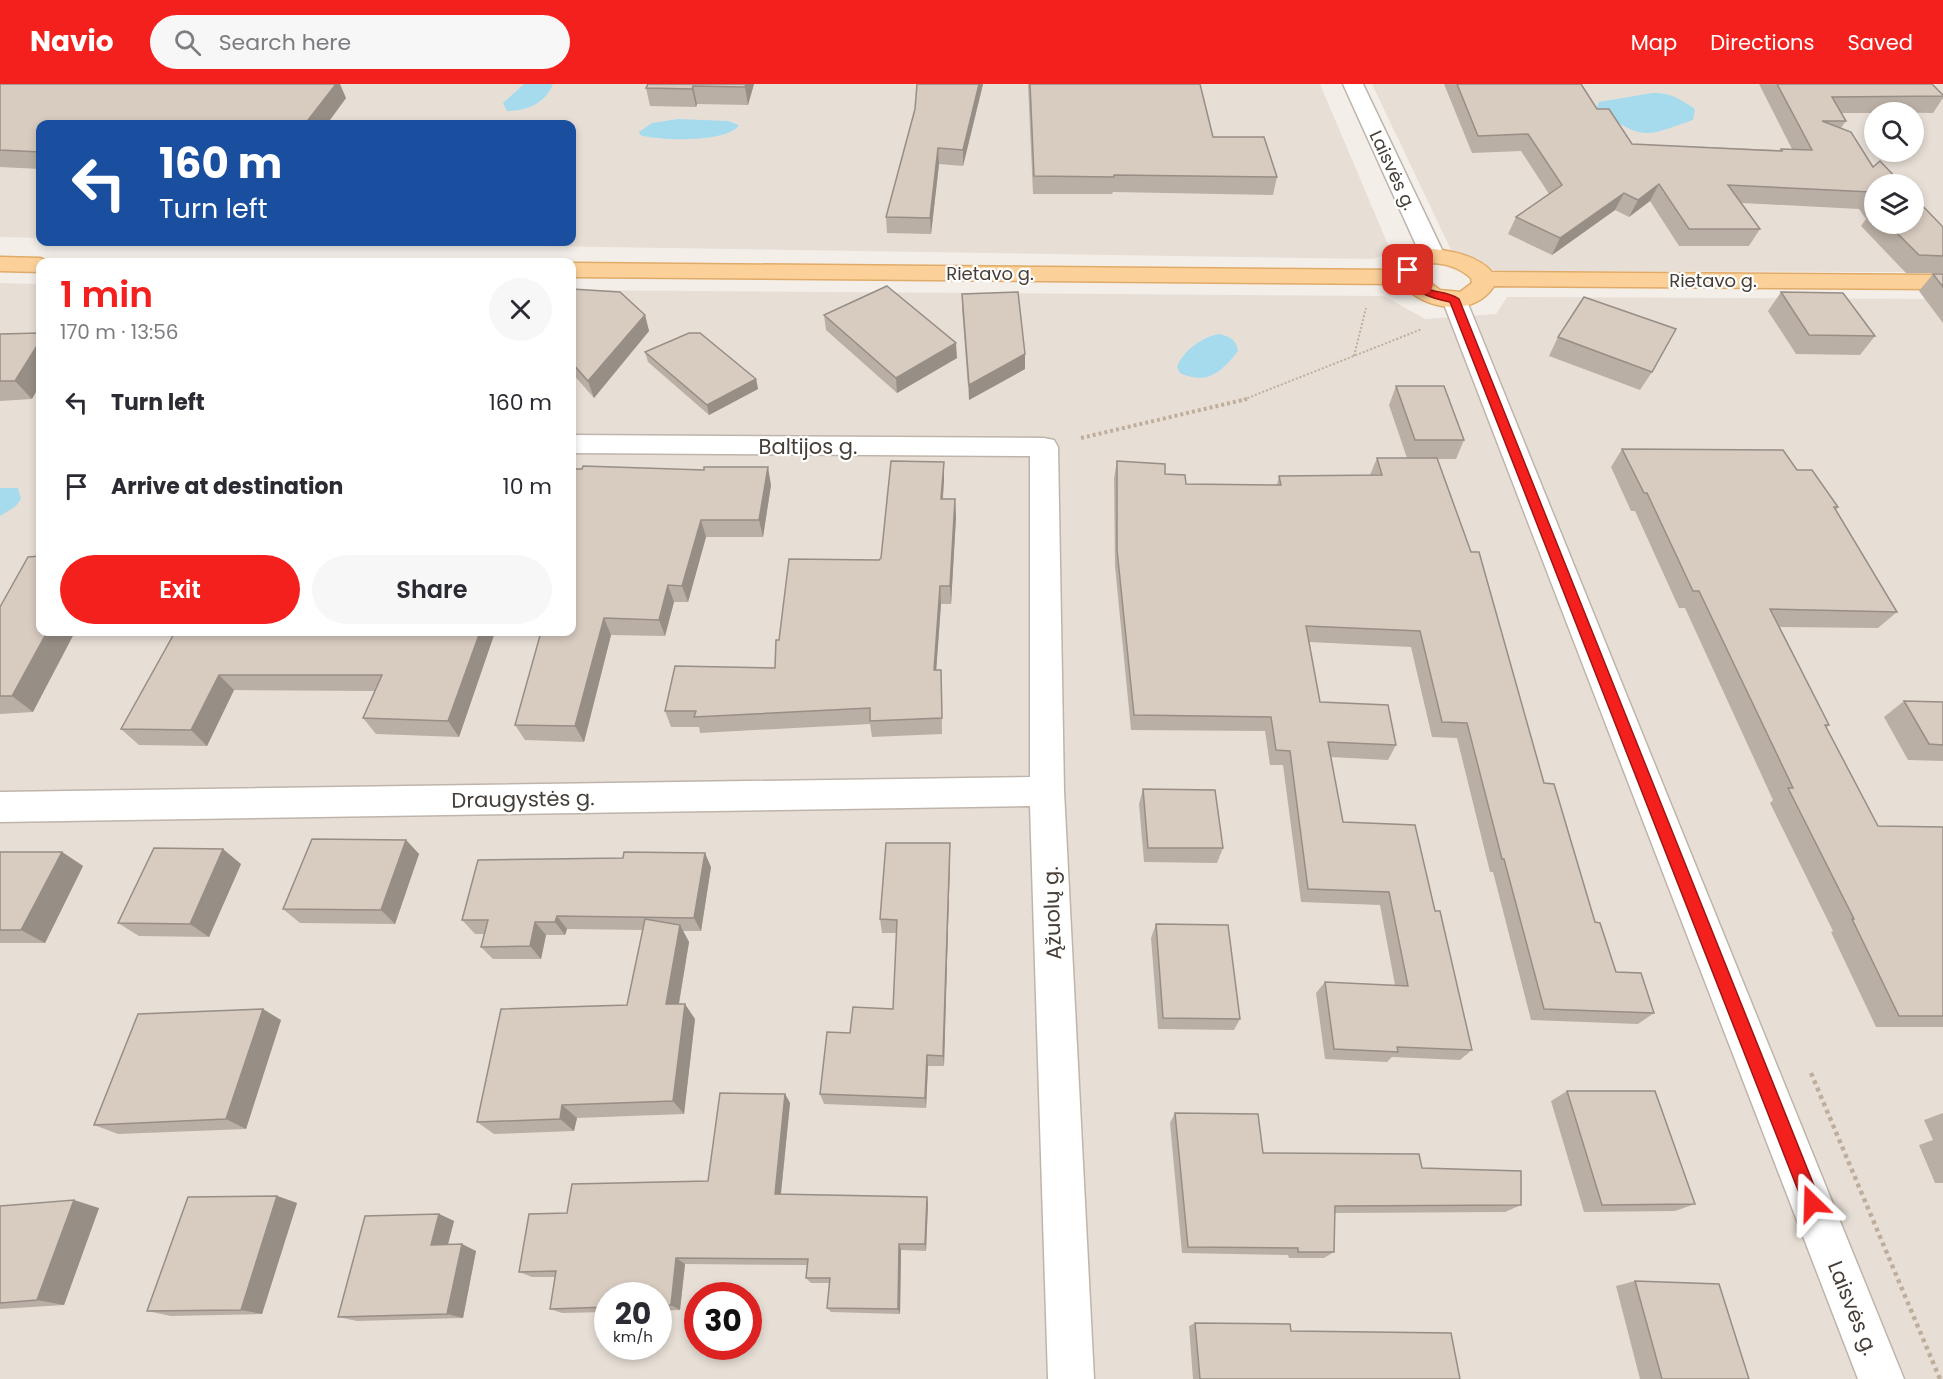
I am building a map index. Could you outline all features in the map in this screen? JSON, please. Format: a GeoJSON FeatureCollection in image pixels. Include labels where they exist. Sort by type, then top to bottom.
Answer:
{"type":"FeatureCollection","features":[{"type":"Feature","properties":{"kind":"main road"},"geometry":{"type":"LineString","coordinates":[[1434,256],[1459,260],[1470,265],[1478,271],[1483,279],[1483,285],[1473,295],[1454,299],[1418,288],[1409,277],[1411,265],[1424,257],[1434,256]]}},
{"type":"Feature","properties":{"kind":"main road"},"geometry":{"type":"LineString","coordinates":[[0,264],[36,265]]}},
{"type":"Feature","properties":{"kind":"main road","name":"Rietavo g."},"geometry":{"type":"LineString","coordinates":[[576,270],[1409,277]]}},
{"type":"Feature","properties":{"kind":"main road","name":"Rietavo g."},"geometry":{"type":"LineString","coordinates":[[1483,279],[1943,282]]}},
{"type":"Feature","properties":{"kind":"street","name":"Laisvės g."},"geometry":{"type":"LineString","coordinates":[[1353,84],[1434,256]]}},
{"type":"Feature","properties":{"kind":"street","name":"Laisvės g."},"geometry":{"type":"LineString","coordinates":[[1454,299],[1881,1379]]}},
{"type":"Feature","properties":{"kind":"street","name":"Baltijos g."},"geometry":{"type":"LineString","coordinates":[[576,444],[1044,447]]}},
{"type":"Feature","properties":{"kind":"street","name":"Ąžuolų g."},"geometry":{"type":"LineString","coordinates":[[1044,447],[1047,791],[1071,1379]]}},
{"type":"Feature","properties":{"kind":"street","name":"Draugystės g."},"geometry":{"type":"LineString","coordinates":[[0,807],[1047,791]]}},
{"type":"Feature","properties":{"kind":"path"},"geometry":{"type":"LineString","coordinates":[[1354,356],[1367,303]]}},
{"type":"Feature","properties":{"kind":"path"},"geometry":{"type":"LineString","coordinates":[[1044,447],[1252,398],[1431,325]]}},
{"type":"Feature","properties":{"kind":"shaded area"},"geometry":{"type":"Polygon","coordinates":[[[0,84],[1320,84],[1389,247],[1385,255],[1373,259],[533,246],[576,246],[576,120],[36,120],[36,238],[0,237],[0,84]]]}},
{"type":"Feature","properties":{"kind":"shaded area"},"geometry":{"type":"Polygon","coordinates":[[[1372,84],[1943,84],[1943,272],[1495,271],[1478,259],[1451,250],[1372,84]]]}},
{"type":"Feature","properties":{"kind":"shaded area"},"geometry":{"type":"Polygon","coordinates":[[[0,283],[36,284],[36,636],[576,636],[576,290],[1384,296],[1425,319],[1496,314],[1507,297],[1943,299],[1943,1379],[0,1379],[0,283]]]}},
{"type":"Feature","properties":{"kind":"water"},"geometry":{"type":"Polygon","coordinates":[[[524,84],[553,84],[545,97],[534,105],[521,110],[507,111],[503,103],[524,84]]]}},
{"type":"Feature","properties":{"kind":"water"},"geometry":{"type":"Polygon","coordinates":[[[1652,93],[1669,95],[1690,105],[1695,109],[1693,120],[1664,130],[1637,132],[1601,113],[1597,107],[1599,102],[1652,93]]]}},
{"type":"Feature","properties":{"kind":"water"},"geometry":{"type":"Polygon","coordinates":[[[678,119],[728,121],[739,125],[732,131],[708,138],[677,139],[640,135],[639,132],[652,123],[678,119]]]}},
{"type":"Feature","properties":{"kind":"water"},"geometry":{"type":"Polygon","coordinates":[[[1220,334],[1232,339],[1238,351],[1226,365],[1206,377],[1190,377],[1180,373],[1177,367],[1189,350],[1201,341],[1220,334]]]}},
{"type":"Feature","properties":{"kind":"water"},"geometry":{"type":"Polygon","coordinates":[[[0,488],[18,488],[21,499],[16,506],[0,516],[0,488]]]}},
{"type":"Feature","properties":{"kind":"building"},"geometry":{"type":"Polygon","coordinates":[[[0,84],[336,84],[308,120],[36,120],[36,152],[0,150],[0,84]]]}},
{"type":"Feature","properties":{"kind":"building"},"geometry":{"type":"Polygon","coordinates":[[[648,84],[746,84],[745,87],[693,86],[692,89],[646,88],[648,84]]]}},
{"type":"Feature","properties":{"kind":"building"},"geometry":{"type":"Polygon","coordinates":[[[917,84],[979,84],[963,150],[938,148],[930,218],[886,217],[915,109],[917,84]]]}},
{"type":"Feature","properties":{"kind":"building"},"geometry":{"type":"Polygon","coordinates":[[[1030,84],[1200,84],[1213,137],[1264,137],[1277,177],[1034,176],[1030,84]]]}},
{"type":"Feature","properties":{"kind":"building"},"geometry":{"type":"Polygon","coordinates":[[[1457,84],[1581,84],[1597,109],[1609,109],[1632,144],[1782,151],[1781,149],[1812,150],[1777,84],[1932,84],[1943,95],[1832,97],[1846,121],[1822,121],[1851,132],[1864,153],[1864,162],[1870,162],[1873,167],[1881,162],[1892,174],[1864,174],[1864,192],[1728,185],[1760,229],[1689,229],[1659,184],[1638,200],[1624,193],[1560,238],[1516,217],[1562,185],[1528,134],[1478,136],[1457,84]]]}},
{"type":"Feature","properties":{"kind":"building"},"geometry":{"type":"Polygon","coordinates":[[[1924,207],[1943,227],[1943,256],[1919,255],[1898,234],[1924,234],[1924,207]]]}},
{"type":"Feature","properties":{"kind":"building"},"geometry":{"type":"Polygon","coordinates":[[[1933,274],[1943,274],[1943,287],[1933,274]]]}},
{"type":"Feature","properties":{"kind":"building"},"geometry":{"type":"Polygon","coordinates":[[[887,286],[956,343],[896,378],[824,315],[887,286]]]}},
{"type":"Feature","properties":{"kind":"building"},"geometry":{"type":"Polygon","coordinates":[[[576,289],[620,292],[645,315],[588,381],[576,368],[576,289]]]}},
{"type":"Feature","properties":{"kind":"building"},"geometry":{"type":"Polygon","coordinates":[[[1018,292],[1025,354],[969,385],[962,294],[1018,292]]]}},
{"type":"Feature","properties":{"kind":"building"},"geometry":{"type":"Polygon","coordinates":[[[1781,292],[1843,293],[1875,336],[1809,335],[1781,292]]]}},
{"type":"Feature","properties":{"kind":"building"},"geometry":{"type":"Polygon","coordinates":[[[1584,297],[1676,329],[1652,372],[1558,337],[1584,297]]]}},
{"type":"Feature","properties":{"kind":"building"},"geometry":{"type":"Polygon","coordinates":[[[36,333],[36,347],[15,381],[0,381],[0,334],[36,333]]]}},
{"type":"Feature","properties":{"kind":"building"},"geometry":{"type":"Polygon","coordinates":[[[689,333],[700,333],[756,379],[707,405],[645,352],[689,333]]]}},
{"type":"Feature","properties":{"kind":"building"},"geometry":{"type":"Polygon","coordinates":[[[1396,386],[1444,386],[1464,440],[1415,440],[1396,386]]]}},
{"type":"Feature","properties":{"kind":"building"},"geometry":{"type":"Polygon","coordinates":[[[1622,449],[1783,450],[1797,470],[1812,470],[1838,507],[1834,507],[1897,612],[1770,609],[1829,725],[1825,725],[1878,826],[1943,827],[1943,1016],[1899,1016],[1852,919],[1854,919],[1788,788],[1793,788],[1699,591],[1693,591],[1647,493],[1644,493],[1622,449]]]}},
{"type":"Feature","properties":{"kind":"building"},"geometry":{"type":"Polygon","coordinates":[[[1377,458],[1437,458],[1471,552],[1479,552],[1544,783],[1554,784],[1595,922],[1600,923],[1616,972],[1641,973],[1654,1013],[1544,1009],[1467,723],[1442,722],[1420,631],[1306,626],[1320,702],[1388,705],[1396,745],[1328,742],[1343,822],[1415,825],[1435,911],[1440,911],[1472,1050],[1397,1047],[1398,1052],[1334,1049],[1325,982],[1408,986],[1389,892],[1308,889],[1290,751],[1276,750],[1271,717],[1134,715],[1117,550],[1117,461],[1165,464],[1165,474],[1185,475],[1186,484],[1281,485],[1279,476],[1382,475],[1377,458]]]}},
{"type":"Feature","properties":{"kind":"building"},"geometry":{"type":"Polygon","coordinates":[[[891,461],[944,462],[941,499],[955,499],[950,586],[940,586],[934,670],[941,670],[942,718],[870,721],[870,708],[694,717],[696,711],[665,711],[675,666],[775,668],[776,640],[779,640],[789,559],[879,560],[881,558],[891,461]]]}},
{"type":"Feature","properties":{"kind":"building"},"geometry":{"type":"Polygon","coordinates":[[[583,466],[704,470],[704,467],[768,467],[759,520],[701,520],[682,586],[668,585],[659,620],[604,618],[575,726],[515,725],[540,636],[576,636],[576,469],[582,469],[583,466]]]}},
{"type":"Feature","properties":{"kind":"building"},"geometry":{"type":"Polygon","coordinates":[[[36,556],[36,636],[45,636],[12,696],[0,696],[0,607],[28,557],[36,556]]]}},
{"type":"Feature","properties":{"kind":"building"},"geometry":{"type":"Polygon","coordinates":[[[173,636],[479,636],[448,721],[363,718],[382,675],[219,675],[191,730],[121,729],[173,636]]]}},
{"type":"Feature","properties":{"kind":"building"},"geometry":{"type":"Polygon","coordinates":[[[1904,701],[1943,702],[1943,745],[1929,744],[1904,701]]]}},
{"type":"Feature","properties":{"kind":"building"},"geometry":{"type":"Polygon","coordinates":[[[1143,789],[1215,790],[1223,848],[1148,848],[1143,789]]]}},
{"type":"Feature","properties":{"kind":"building"},"geometry":{"type":"Polygon","coordinates":[[[312,839],[406,840],[381,910],[283,909],[312,839]]]}},
{"type":"Feature","properties":{"kind":"building"},"geometry":{"type":"Polygon","coordinates":[[[886,843],[950,843],[943,1056],[927,1055],[925,1098],[820,1094],[827,1032],[850,1033],[853,1007],[893,1009],[897,920],[880,919],[886,843]]]}},
{"type":"Feature","properties":{"kind":"building"},"geometry":{"type":"Polygon","coordinates":[[[154,848],[223,849],[190,924],[118,923],[154,848]]]}},
{"type":"Feature","properties":{"kind":"building"},"geometry":{"type":"Polygon","coordinates":[[[0,852],[62,852],[21,930],[0,930],[0,852]]]}},
{"type":"Feature","properties":{"kind":"building"},"geometry":{"type":"Polygon","coordinates":[[[624,852],[705,853],[694,918],[557,916],[555,922],[535,922],[530,946],[481,947],[488,920],[462,920],[478,860],[623,858],[624,852]]]}},
{"type":"Feature","properties":{"kind":"building"},"geometry":{"type":"Polygon","coordinates":[[[645,919],[680,925],[666,1004],[685,1004],[673,1101],[562,1105],[560,1119],[477,1122],[501,1009],[627,1005],[645,919]]]}},
{"type":"Feature","properties":{"kind":"building"},"geometry":{"type":"Polygon","coordinates":[[[1156,924],[1228,925],[1240,1019],[1163,1018],[1156,924]]]}},
{"type":"Feature","properties":{"kind":"building"},"geometry":{"type":"Polygon","coordinates":[[[263,1009],[226,1119],[94,1125],[138,1014],[263,1009]]]}},
{"type":"Feature","properties":{"kind":"building"},"geometry":{"type":"Polygon","coordinates":[[[1567,1091],[1655,1091],[1695,1204],[1602,1205],[1567,1091]]]}},
{"type":"Feature","properties":{"kind":"building"},"geometry":{"type":"Polygon","coordinates":[[[720,1093],[785,1094],[775,1194],[927,1197],[925,1244],[899,1244],[898,1309],[827,1308],[830,1278],[806,1278],[808,1259],[676,1258],[672,1296],[672,1282],[594,1282],[594,1307],[550,1309],[556,1271],[519,1272],[529,1214],[567,1213],[572,1184],[708,1181],[720,1093]]]}},
{"type":"Feature","properties":{"kind":"building"},"geometry":{"type":"Polygon","coordinates":[[[1175,1113],[1258,1114],[1263,1153],[1419,1154],[1422,1168],[1521,1171],[1521,1205],[1335,1206],[1334,1252],[1298,1252],[1298,1248],[1188,1247],[1175,1113]]]}},
{"type":"Feature","properties":{"kind":"building"},"geometry":{"type":"Polygon","coordinates":[[[277,1196],[241,1310],[147,1311],[188,1197],[277,1196]]]}},
{"type":"Feature","properties":{"kind":"building"},"geometry":{"type":"Polygon","coordinates":[[[74,1200],[37,1300],[0,1303],[0,1206],[74,1200]]]}},
{"type":"Feature","properties":{"kind":"building"},"geometry":{"type":"Polygon","coordinates":[[[439,1214],[431,1245],[462,1244],[447,1314],[338,1317],[365,1216],[439,1214]]]}},
{"type":"Feature","properties":{"kind":"building"},"geometry":{"type":"Polygon","coordinates":[[[1635,1281],[1719,1284],[1749,1379],[1662,1379],[1635,1281]]]}},
{"type":"Feature","properties":{"kind":"building"},"geometry":{"type":"Polygon","coordinates":[[[1195,1323],[1290,1324],[1291,1331],[1451,1333],[1460,1379],[1200,1379],[1195,1323]]]}},
{"type":"Feature","properties":{"kind":"route"},"geometry":{"type":"LineString","coordinates":[[1408,270],[1409,277],[1418,288],[1435,296],[1454,299],[1812,1203]]}}]}
